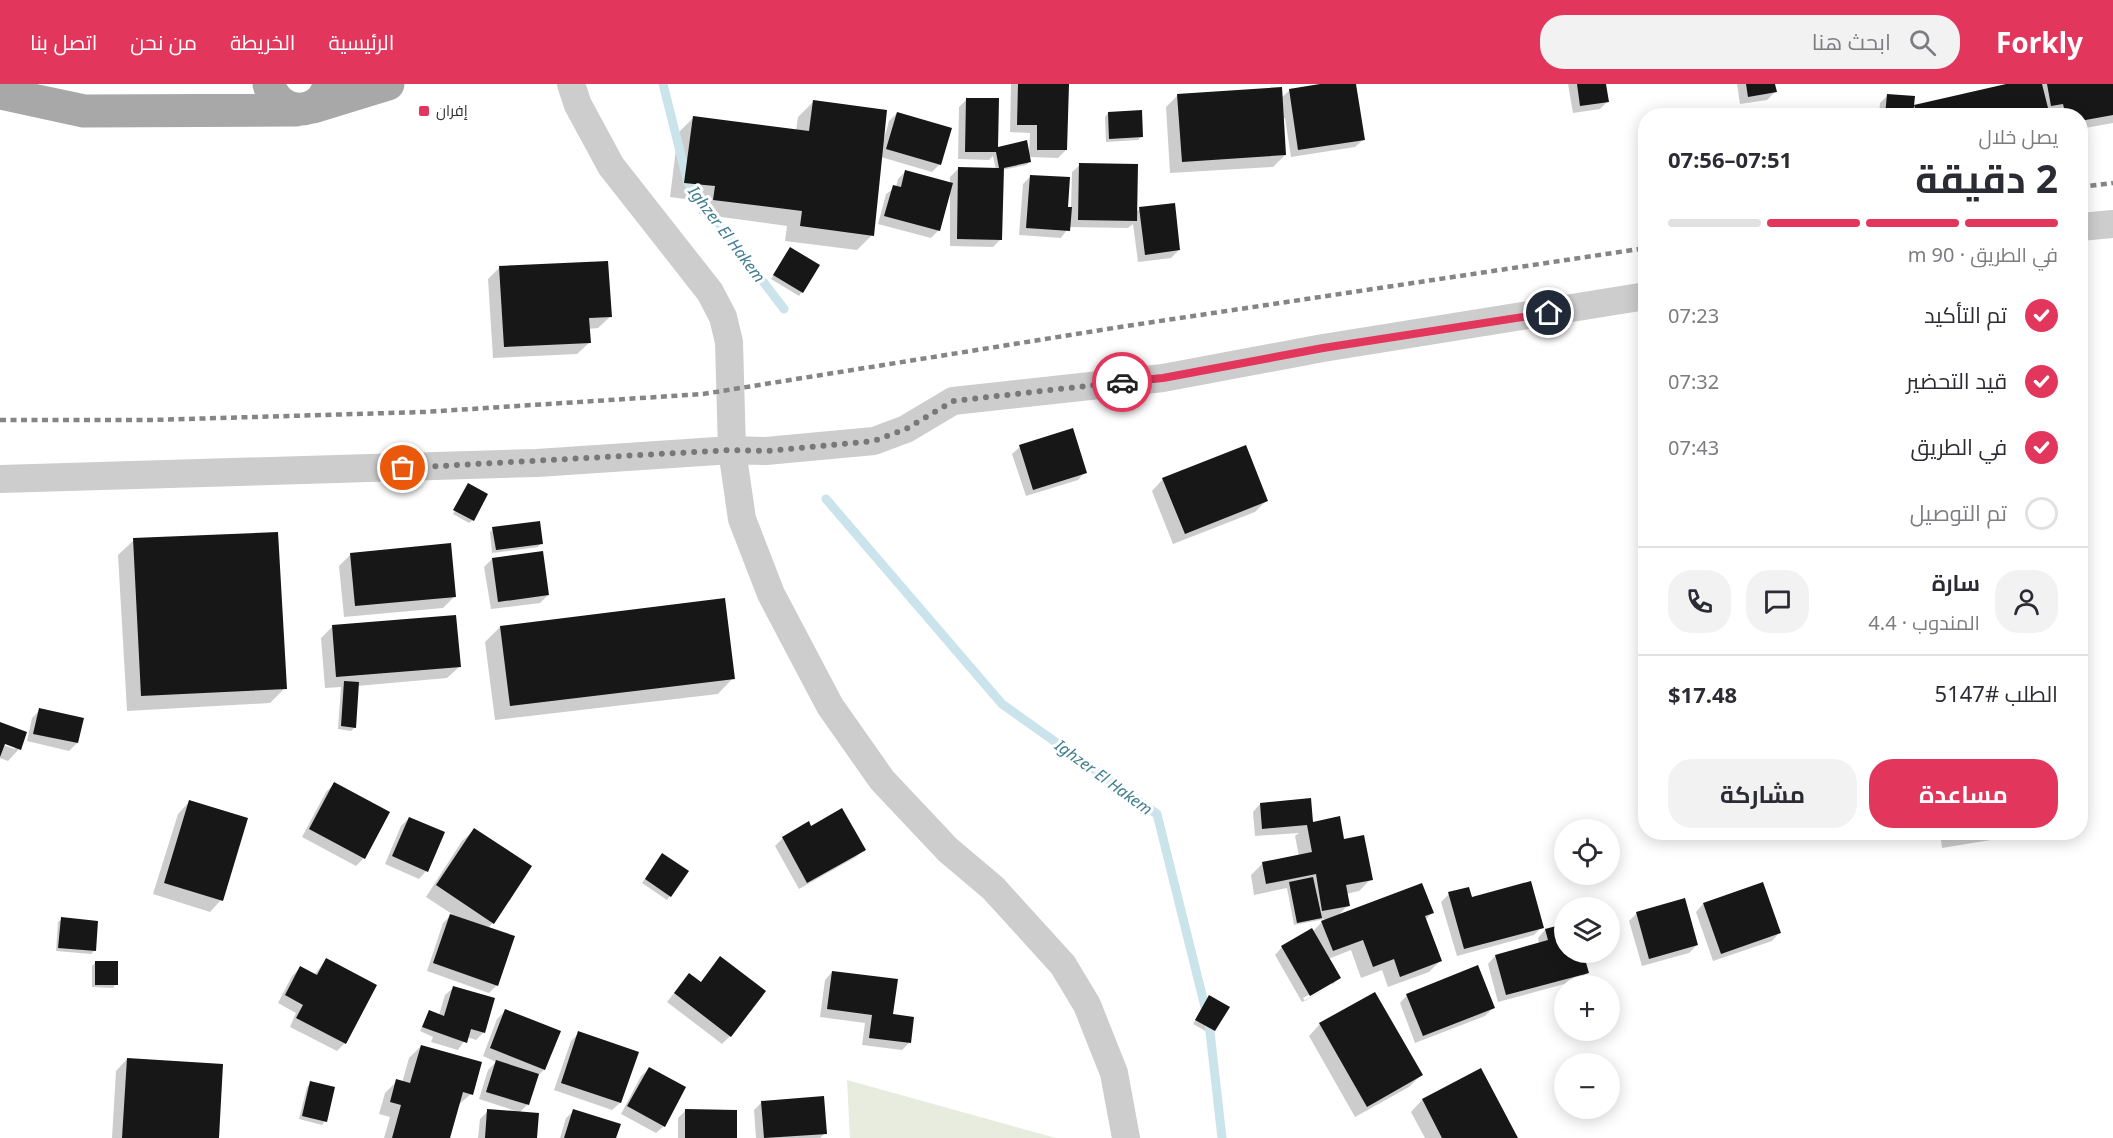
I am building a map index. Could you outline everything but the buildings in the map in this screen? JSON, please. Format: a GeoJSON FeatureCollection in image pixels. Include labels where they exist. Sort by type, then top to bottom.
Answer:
{"type":"FeatureCollection","features":[{"type":"Feature","properties":{"kind":"main road"},"geometry":{"type":"LineString","coordinates":[[269,84],[275,98],[313,100]]}},
{"type":"Feature","properties":{"kind":"main road"},"geometry":{"type":"LineString","coordinates":[[0,93],[84,111],[313,100],[388,84]]}},
{"type":"Feature","properties":{"kind":"street"},"geometry":{"type":"LineString","coordinates":[[571,84],[578,105],[611,166],[710,292],[723,316],[729,342],[732,450],[742,519],[771,594],[830,705],[882,780],[948,850],[993,888],[1063,965],[1088,1005],[1114,1072],[1126,1138]]}},
{"type":"Feature","properties":{"kind":"street"},"geometry":{"type":"LineString","coordinates":[[2088,226],[2113,224]]}},
{"type":"Feature","properties":{"kind":"street"},"geometry":{"type":"LineString","coordinates":[[0,479],[537,463],[732,450],[766,451],[874,441],[906,429],[953,401],[1163,378],[1323,348],[1638,297]]}},
{"type":"Feature","properties":{"kind":"shaded area"},"geometry":{"type":"Polygon","coordinates":[[[847,1080],[1056,1138],[850,1138],[847,1080]]]}},
{"type":"Feature","properties":{"kind":"waterway","name":"Ighzer El Hakem"},"geometry":{"type":"LineString","coordinates":[[663,84],[688,183],[784,309]]}},
{"type":"Feature","properties":{"kind":"waterway","name":"Ighzer El Hakem"},"geometry":{"type":"LineString","coordinates":[[826,499],[1002,704],[1157,814],[1209,1023],[1222,1138]]}},
{"type":"Feature","properties":{"kind":"railway"},"geometry":{"type":"LineString","coordinates":[[2088,186],[2113,183]]}},
{"type":"Feature","properties":{"kind":"railway"},"geometry":{"type":"LineString","coordinates":[[0,420],[152,420],[424,412],[703,394],[1120,327],[1638,249]]}},
{"type":"Feature","properties":{"kind":"way so far"},"geometry":{"type":"LineString","coordinates":[[403,468],[537,463],[732,450],[766,451],[874,441],[906,429],[953,401],[1122,382]]}},
{"type":"Feature","properties":{"kind":"place","name":"إفران"},"geometry":{"type":"Point","coordinates":[424,111]}},
{"type":"Feature","properties":{"kind":"route"},"geometry":{"type":"LineString","coordinates":[[1122,382],[1163,378],[1323,348],[1549,313]]}}]}
